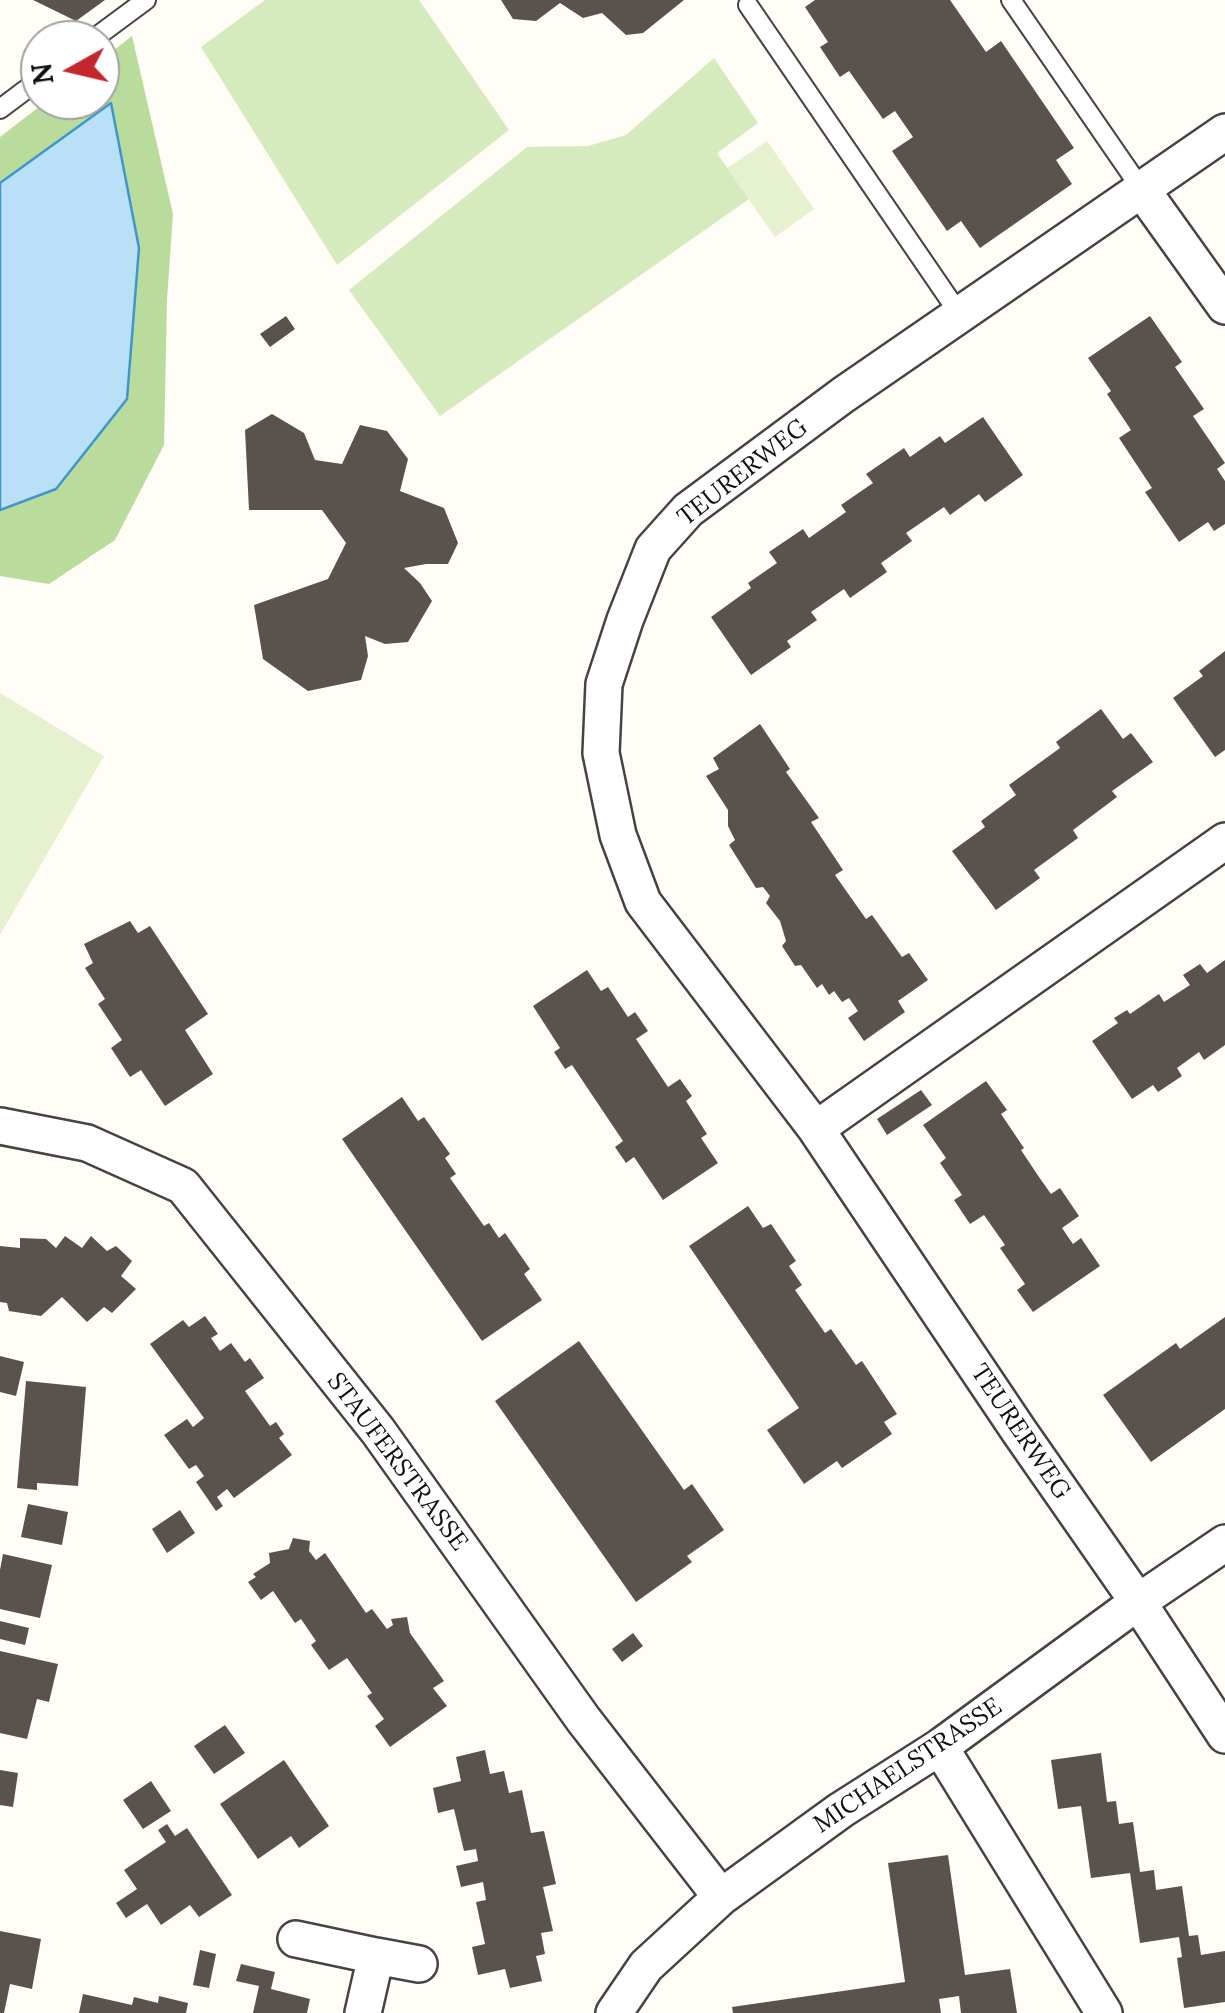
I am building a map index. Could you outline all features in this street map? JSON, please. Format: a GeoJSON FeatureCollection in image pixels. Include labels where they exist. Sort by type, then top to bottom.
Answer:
{"type":"FeatureCollection","features":[{"type":"Feature","properties":{"kind":"street","name":"TEURERWEG"},"geometry":{"type":"LineString","coordinates":[[1225,132],[843,395],[688,510],[653,549],[625,620],[604,684],[601,753],[618,835],[643,902],[816,1129],[1225,1736]]}},
{"type":"Feature","properties":{"kind":"street"},"geometry":{"type":"LineString","coordinates":[[1142,190],[1225,306]]}},
{"type":"Feature","properties":{"kind":"street"},"geometry":{"type":"LineString","coordinates":[[816,1129],[1225,841]]}},
{"type":"Feature","properties":{"kind":"street","name":"STAUFERSTRASSE"},"geometry":{"type":"LineString","coordinates":[[0,1126],[87,1143],[182,1186],[378,1431],[583,1718],[721,1897]]}},
{"type":"Feature","properties":{"kind":"street","name":"MICHAELSTRASSE"},"geometry":{"type":"LineString","coordinates":[[614,2013],[646,1966],[721,1897],[841,1810],[940,1748],[1138,1602],[1225,1544]]}},
{"type":"Feature","properties":{"kind":"street"},"geometry":{"type":"LineString","coordinates":[[940,1748],[1104,2013]]}},
{"type":"Feature","properties":{"kind":"street"},"geometry":{"type":"LineString","coordinates":[[296,1939],[419,1964]]}},
{"type":"Feature","properties":{"kind":"street"},"geometry":{"type":"LineString","coordinates":[[363,2013],[376,1956]]}},
{"type":"Feature","properties":{"kind":"lane"},"geometry":{"type":"LineString","coordinates":[[119,20],[146,0]]}},
{"type":"Feature","properties":{"kind":"lane"},"geometry":{"type":"LineString","coordinates":[[1011,0],[1142,190]]}},
{"type":"Feature","properties":{"kind":"lane"},"geometry":{"type":"LineString","coordinates":[[748,5],[960,315]]}},
{"type":"Feature","properties":{"kind":"green space"},"geometry":{"type":"Polygon","coordinates":[[[265,0],[419,0],[509,130],[337,265],[201,47],[265,0]]]}},
{"type":"Feature","properties":{"kind":"green space"},"geometry":{"type":"Polygon","coordinates":[[[132,36],[173,214],[164,445],[115,540],[49,584],[0,576],[0,510],[56,489],[109,120],[120,120],[120,45],[132,36]]]}},
{"type":"Feature","properties":{"kind":"green space"},"geometry":{"type":"Polygon","coordinates":[[[714,58],[758,123],[717,153],[749,199],[440,416],[349,290],[527,147],[588,146],[626,135],[714,58]]]}},
{"type":"Feature","properties":{"kind":"green space"},"geometry":{"type":"Polygon","coordinates":[[[22,120],[89,120],[0,183],[0,137],[22,120]]]}},
{"type":"Feature","properties":{"kind":"green space"},"geometry":{"type":"Polygon","coordinates":[[[767,141],[814,209],[775,237],[727,168],[767,141]]]}},
{"type":"Feature","properties":{"kind":"green space"},"geometry":{"type":"Polygon","coordinates":[[[0,693],[104,756],[0,935],[0,693]]]}},
{"type":"Feature","properties":{"kind":"water"},"geometry":{"type":"Polygon","coordinates":[[[87,120],[114,120],[139,248],[127,399],[56,489],[0,510],[0,183],[87,120]]]}},
{"type":"Feature","properties":{"kind":"building"},"geometry":{"type":"Polygon","coordinates":[[[33,0],[105,0],[74,20],[33,0]]]}},
{"type":"Feature","properties":{"kind":"building"},"geometry":{"type":"Polygon","coordinates":[[[501,0],[684,0],[643,33],[626,35],[602,13],[583,18],[560,3],[536,21],[513,19],[501,0]]]}},
{"type":"Feature","properties":{"kind":"building"},"geometry":{"type":"Polygon","coordinates":[[[815,0],[950,0],[986,52],[1001,41],[1074,148],[1056,160],[1072,184],[980,248],[961,221],[947,231],[892,151],[913,137],[895,111],[883,119],[849,71],[840,77],[820,47],[828,42],[805,7],[815,0]]]}},
{"type":"Feature","properties":{"kind":"building"},"geometry":{"type":"Polygon","coordinates":[[[286,316],[295,329],[270,347],[260,334],[286,316]]]}},
{"type":"Feature","properties":{"kind":"building"},"geometry":{"type":"Polygon","coordinates":[[[1150,316],[1182,362],[1175,367],[1204,409],[1193,416],[1225,463],[1217,469],[1225,481],[1225,524],[1214,531],[1208,522],[1179,542],[1145,492],[1152,488],[1119,438],[1131,430],[1088,358],[1150,316]]]}},
{"type":"Feature","properties":{"kind":"building"},"geometry":{"type":"Polygon","coordinates":[[[272,414],[304,433],[315,460],[342,464],[360,425],[387,431],[408,459],[400,491],[444,508],[458,543],[448,564],[404,568],[432,601],[408,642],[385,644],[365,636],[368,656],[361,680],[308,691],[263,659],[254,605],[328,579],[346,543],[322,510],[249,510],[245,430],[272,414]]]}},
{"type":"Feature","properties":{"kind":"building"},"geometry":{"type":"Polygon","coordinates":[[[983,417],[1023,475],[985,502],[979,494],[950,515],[944,507],[906,533],[912,541],[881,563],[887,572],[850,598],[844,589],[811,612],[817,620],[787,641],[791,647],[751,675],[711,617],[777,563],[769,552],[803,529],[809,538],[846,512],[841,505],[873,483],[866,474],[904,448],[910,457],[940,436],[945,443],[983,417]]]}},
{"type":"Feature","properties":{"kind":"building"},"geometry":{"type":"Polygon","coordinates":[[[1225,651],[1225,750],[1215,757],[1173,698],[1203,676],[1199,671],[1225,651]]]}},
{"type":"Feature","properties":{"kind":"building"},"geometry":{"type":"Polygon","coordinates":[[[1101,709],[1123,739],[1131,733],[1153,762],[1112,791],[1117,797],[1073,830],[1078,838],[1034,870],[1040,878],[996,910],[952,851],[985,827],[981,821],[1016,795],[1009,785],[1060,748],[1056,742],[1101,709]]]}},
{"type":"Feature","properties":{"kind":"building"},"geometry":{"type":"Polygon","coordinates":[[[760,724],[790,769],[786,772],[819,818],[811,822],[843,870],[835,875],[866,919],[872,915],[902,957],[909,953],[928,980],[898,1001],[905,1012],[864,1041],[848,1018],[858,1011],[849,998],[842,1002],[834,991],[829,995],[822,984],[817,988],[782,946],[786,941],[780,921],[766,903],[770,896],[763,887],[756,888],[729,845],[735,840],[728,826],[728,810],[706,776],[719,769],[713,758],[760,724]]]}},
{"type":"Feature","properties":{"kind":"building"},"geometry":{"type":"Polygon","coordinates":[[[130,921],[138,933],[150,926],[208,1014],[185,1030],[213,1074],[165,1106],[141,1070],[130,1077],[111,1048],[122,1040],[98,1004],[105,999],[85,968],[93,963],[84,944],[130,921]]]}},
{"type":"Feature","properties":{"kind":"building"},"geometry":{"type":"Polygon","coordinates":[[[1225,960],[1225,1045],[1204,1060],[1199,1052],[1177,1068],[1182,1076],[1158,1092],[1153,1085],[1132,1099],[1092,1041],[1118,1023],[1114,1018],[1127,1010],[1130,1014],[1159,994],[1164,1002],[1190,985],[1183,975],[1200,964],[1207,973],[1225,960]]]}},
{"type":"Feature","properties":{"kind":"building"},"geometry":{"type":"Polygon","coordinates":[[[587,970],[601,991],[608,987],[628,1017],[635,1012],[648,1031],[636,1039],[668,1087],[680,1079],[692,1096],[686,1101],[707,1134],[701,1138],[718,1163],[663,1200],[634,1157],[626,1163],[615,1147],[623,1141],[572,1065],[565,1069],[554,1052],[560,1048],[533,1006],[587,970]]]}},
{"type":"Feature","properties":{"kind":"building"},"geometry":{"type":"Polygon","coordinates":[[[986,1081],[1007,1110],[1001,1114],[1039,1177],[1051,1194],[1060,1188],[1079,1216],[1062,1228],[1073,1244],[1081,1238],[1100,1266],[1033,1312],[1017,1290],[1025,1284],[1000,1248],[1005,1245],[984,1215],[970,1224],[954,1200],[962,1195],[940,1163],[946,1158],[923,1125],[986,1081]]]}},
{"type":"Feature","properties":{"kind":"building"},"geometry":{"type":"Polygon","coordinates":[[[921,1090],[932,1105],[887,1135],[877,1119],[921,1090]]]}},
{"type":"Feature","properties":{"kind":"building"},"geometry":{"type":"Polygon","coordinates":[[[402,1097],[418,1121],[424,1117],[450,1154],[445,1158],[456,1174],[450,1178],[484,1226],[489,1223],[499,1238],[505,1233],[530,1269],[524,1274],[542,1300],[482,1341],[342,1139],[402,1097]]]}},
{"type":"Feature","properties":{"kind":"building"},"geometry":{"type":"Polygon","coordinates":[[[748,1206],[763,1228],[771,1224],[796,1261],[789,1266],[802,1285],[795,1290],[825,1333],[831,1329],[856,1365],[862,1361],[897,1414],[884,1422],[892,1434],[842,1468],[837,1461],[804,1484],[767,1430],[799,1408],[689,1246],[748,1206]]]}},
{"type":"Feature","properties":{"kind":"building"},"geometry":{"type":"Polygon","coordinates":[[[65,1236],[82,1248],[91,1236],[107,1251],[116,1246],[132,1261],[121,1276],[136,1289],[112,1313],[104,1307],[87,1322],[62,1297],[41,1316],[9,1311],[7,1303],[0,1302],[0,1246],[20,1248],[20,1238],[46,1239],[56,1248],[65,1236]]]}},
{"type":"Feature","properties":{"kind":"building"},"geometry":{"type":"Polygon","coordinates":[[[205,1316],[218,1334],[211,1338],[220,1351],[231,1343],[245,1362],[250,1358],[264,1378],[245,1391],[270,1426],[276,1422],[284,1434],[279,1438],[292,1455],[234,1498],[227,1489],[217,1497],[223,1506],[216,1511],[196,1482],[204,1476],[196,1465],[189,1469],[164,1435],[187,1419],[193,1427],[204,1418],[150,1344],[183,1320],[189,1327],[205,1316]]]}},
{"type":"Feature","properties":{"kind":"building"},"geometry":{"type":"Polygon","coordinates":[[[1225,1317],[1225,1409],[1151,1462],[1103,1395],[1176,1343],[1180,1349],[1225,1317]]]}},
{"type":"Feature","properties":{"kind":"building"},"geometry":{"type":"Polygon","coordinates":[[[579,1341],[684,1490],[692,1484],[724,1530],[687,1556],[692,1562],[636,1602],[495,1401],[579,1341]]]}},
{"type":"Feature","properties":{"kind":"building"},"geometry":{"type":"Polygon","coordinates":[[[0,1356],[24,1362],[16,1396],[0,1392],[0,1356]]]}},
{"type":"Feature","properties":{"kind":"building"},"geometry":{"type":"Polygon","coordinates":[[[26,1381],[86,1387],[78,1486],[37,1483],[37,1490],[17,1488],[26,1381]]]}},
{"type":"Feature","properties":{"kind":"building"},"geometry":{"type":"Polygon","coordinates":[[[28,1504],[68,1512],[62,1545],[21,1537],[28,1504]]]}},
{"type":"Feature","properties":{"kind":"building"},"geometry":{"type":"Polygon","coordinates":[[[180,1510],[195,1533],[167,1553],[152,1529],[180,1510]]]}},
{"type":"Feature","properties":{"kind":"building"},"geometry":{"type":"Polygon","coordinates":[[[293,1538],[310,1541],[309,1551],[316,1560],[325,1553],[366,1613],[372,1609],[387,1629],[393,1625],[391,1619],[407,1617],[410,1633],[444,1681],[433,1688],[447,1706],[390,1747],[375,1726],[384,1719],[367,1696],[372,1693],[347,1658],[329,1670],[311,1645],[316,1641],[301,1619],[295,1623],[273,1591],[261,1600],[248,1582],[270,1563],[269,1553],[289,1549],[293,1538]]]}},
{"type":"Feature","properties":{"kind":"building"},"geometry":{"type":"Polygon","coordinates":[[[3,1554],[52,1565],[40,1618],[0,1609],[3,1554]]]}},
{"type":"Feature","properties":{"kind":"building"},"geometry":{"type":"Polygon","coordinates":[[[0,1621],[29,1628],[25,1645],[0,1639],[0,1621]]]}},
{"type":"Feature","properties":{"kind":"building"},"geometry":{"type":"Polygon","coordinates":[[[633,1633],[643,1646],[622,1662],[612,1649],[633,1633]]]}},
{"type":"Feature","properties":{"kind":"building"},"geometry":{"type":"Polygon","coordinates":[[[0,1651],[58,1664],[49,1702],[37,1699],[27,1739],[0,1733],[0,1651]]]}},
{"type":"Feature","properties":{"kind":"building"},"geometry":{"type":"Polygon","coordinates":[[[225,1725],[245,1753],[214,1774],[194,1746],[225,1725]]]}},
{"type":"Feature","properties":{"kind":"building"},"geometry":{"type":"Polygon","coordinates":[[[485,1750],[490,1774],[504,1771],[509,1793],[522,1790],[531,1833],[544,1831],[556,1884],[543,1887],[553,1931],[541,1933],[545,1954],[536,1956],[542,1981],[510,1988],[505,1969],[478,1975],[472,1947],[485,1944],[476,1902],[486,1900],[483,1882],[461,1887],[456,1866],[478,1861],[476,1849],[464,1851],[454,1809],[438,1813],[433,1788],[461,1781],[456,1757],[485,1750]]]}},
{"type":"Feature","properties":{"kind":"building"},"geometry":{"type":"Polygon","coordinates":[[[1101,1753],[1107,1802],[1116,1801],[1119,1824],[1133,1822],[1140,1872],[1154,1870],[1156,1890],[1182,1886],[1189,1936],[1198,1935],[1201,1955],[1225,1951],[1225,2002],[1184,2008],[1177,1958],[1182,1957],[1179,1937],[1140,1943],[1130,1873],[1091,1878],[1081,1806],[1058,1809],[1051,1760],[1101,1753]]]}},
{"type":"Feature","properties":{"kind":"building"},"geometry":{"type":"Polygon","coordinates":[[[284,1760],[329,1826],[299,1848],[291,1836],[258,1859],[220,1804],[284,1760]]]}},
{"type":"Feature","properties":{"kind":"building"},"geometry":{"type":"Polygon","coordinates":[[[0,1770],[18,1773],[13,1807],[0,1805],[0,1770]]]}},
{"type":"Feature","properties":{"kind":"building"},"geometry":{"type":"Polygon","coordinates":[[[151,1781],[171,1811],[143,1829],[123,1800],[151,1781]]]}},
{"type":"Feature","properties":{"kind":"building"},"geometry":{"type":"Polygon","coordinates":[[[167,1824],[175,1836],[187,1828],[232,1895],[199,1917],[190,1905],[161,1925],[147,1904],[126,1918],[116,1903],[137,1889],[124,1870],[166,1842],[158,1830],[167,1824]]]}},
{"type":"Feature","properties":{"kind":"building"},"geometry":{"type":"Polygon","coordinates":[[[948,1855],[965,1975],[1010,1969],[1017,2013],[961,2013],[959,1996],[939,1999],[941,2013],[733,2013],[732,2007],[905,1982],[888,1863],[948,1855]]]}},
{"type":"Feature","properties":{"kind":"building"},"geometry":{"type":"Polygon","coordinates":[[[0,1931],[41,1939],[32,1989],[10,1984],[4,2013],[0,2013],[0,1931]]]}},
{"type":"Feature","properties":{"kind":"building"},"geometry":{"type":"Polygon","coordinates":[[[200,1950],[216,1954],[209,1988],[193,1985],[200,1950]]]}},
{"type":"Feature","properties":{"kind":"building"},"geometry":{"type":"Polygon","coordinates":[[[241,1964],[275,1972],[271,1989],[310,1999],[307,2013],[253,2013],[259,1986],[236,1981],[241,1964]]]}},
{"type":"Feature","properties":{"kind":"building"},"geometry":{"type":"Polygon","coordinates":[[[83,1994],[132,2005],[134,1997],[158,2003],[159,1996],[188,2003],[186,2013],[79,2013],[83,1994]]]}}]}
